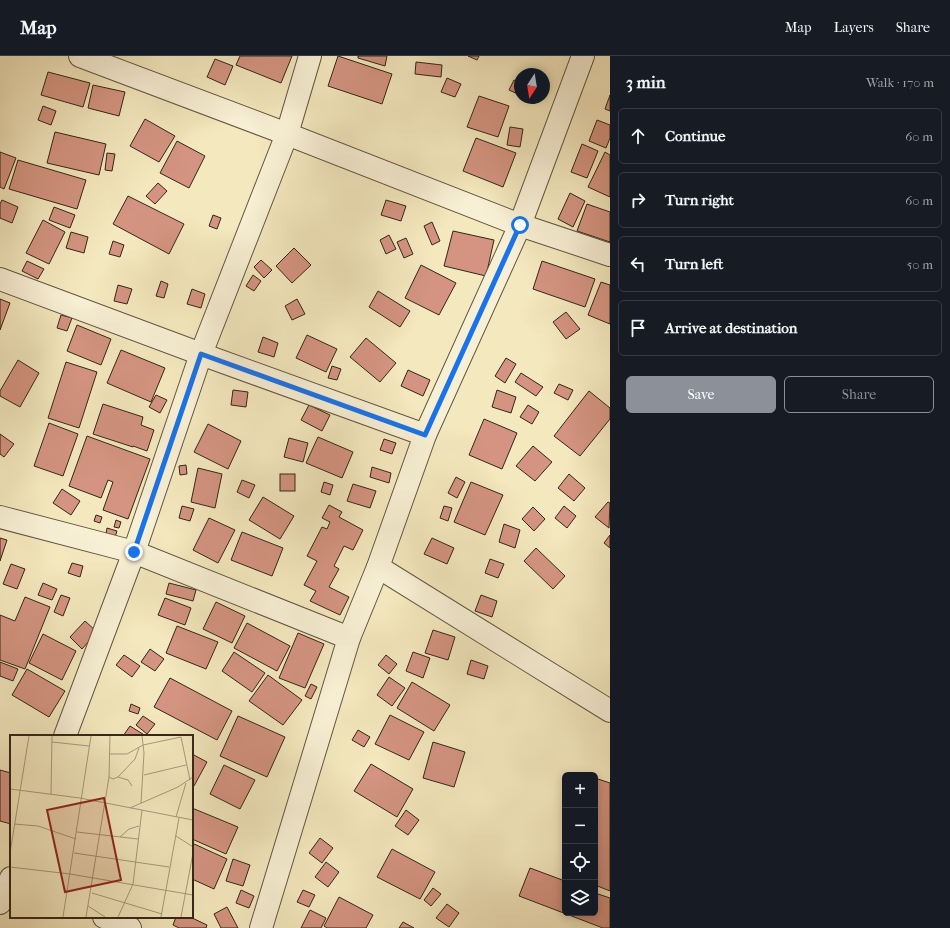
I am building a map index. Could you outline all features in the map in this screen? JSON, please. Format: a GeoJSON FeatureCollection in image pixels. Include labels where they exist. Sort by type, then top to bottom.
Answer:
{"type":"FeatureCollection","features":[{"type":"Feature","properties":{"kind":"street"},"geometry":{"type":"LineString","coordinates":[[80,56],[287,134],[520,225],[610,256]]}},
{"type":"Feature","properties":{"kind":"street"},"geometry":{"type":"LineString","coordinates":[[65,735],[134,552],[201,354],[287,134],[310,56]]}},
{"type":"Feature","properties":{"kind":"street"},"geometry":{"type":"LineString","coordinates":[[262,928],[349,638],[378,567],[425,435],[520,225],[584,56]]}},
{"type":"Feature","properties":{"kind":"street"},"geometry":{"type":"LineString","coordinates":[[0,279],[425,435]]}},
{"type":"Feature","properties":{"kind":"street"},"geometry":{"type":"LineString","coordinates":[[0,517],[134,552],[349,638]]}},
{"type":"Feature","properties":{"kind":"street"},"geometry":{"type":"LineString","coordinates":[[378,567],[610,712]]}},
{"type":"Feature","properties":{"kind":"street"},"geometry":{"type":"LineString","coordinates":[[0,872],[10,877]]}},
{"type":"Feature","properties":{"kind":"street"},"geometry":{"type":"LineString","coordinates":[[0,903],[10,880]]}},
{"type":"Feature","properties":{"kind":"street"},"geometry":{"type":"LineString","coordinates":[[106,918],[130,928]]}},
{"type":"Feature","properties":{"kind":"building"},"geometry":{"type":"Polygon","coordinates":[[[240,56],[292,56],[281,83],[236,65],[240,56]]]}},
{"type":"Feature","properties":{"kind":"building"},"geometry":{"type":"Polygon","coordinates":[[[338,56],[392,74],[382,104],[328,86],[338,56]]]}},
{"type":"Feature","properties":{"kind":"building"},"geometry":{"type":"Polygon","coordinates":[[[358,56],[387,56],[385,66],[358,58],[358,56]]]}},
{"type":"Feature","properties":{"kind":"building"},"geometry":{"type":"Polygon","coordinates":[[[468,56],[479,56],[477,60],[468,56]]]}},
{"type":"Feature","properties":{"kind":"building"},"geometry":{"type":"Polygon","coordinates":[[[215,59],[233,66],[225,85],[207,77],[215,59]]]}},
{"type":"Feature","properties":{"kind":"building"},"geometry":{"type":"Polygon","coordinates":[[[416,62],[442,65],[441,77],[415,74],[416,62]]]}},
{"type":"Feature","properties":{"kind":"building"},"geometry":{"type":"Polygon","coordinates":[[[48,72],[90,83],[83,107],[41,95],[48,72]]]}},
{"type":"Feature","properties":{"kind":"building"},"geometry":{"type":"Polygon","coordinates":[[[447,78],[461,84],[455,97],[441,92],[447,78]]]}},
{"type":"Feature","properties":{"kind":"building"},"geometry":{"type":"Polygon","coordinates":[[[514,80],[514,92],[509,90],[514,80]]]}},
{"type":"Feature","properties":{"kind":"building"},"geometry":{"type":"Polygon","coordinates":[[[93,85],[125,92],[119,116],[88,108],[93,85]]]}},
{"type":"Feature","properties":{"kind":"building"},"geometry":{"type":"Polygon","coordinates":[[[610,95],[610,111],[605,109],[610,95]]]}},
{"type":"Feature","properties":{"kind":"building"},"geometry":{"type":"Polygon","coordinates":[[[479,96],[509,106],[498,137],[467,127],[479,96]]]}},
{"type":"Feature","properties":{"kind":"building"},"geometry":{"type":"Polygon","coordinates":[[[43,106],[56,111],[51,125],[38,120],[43,106]]]}},
{"type":"Feature","properties":{"kind":"building"},"geometry":{"type":"Polygon","coordinates":[[[145,119],[175,136],[159,162],[130,146],[145,119]]]}},
{"type":"Feature","properties":{"kind":"building"},"geometry":{"type":"Polygon","coordinates":[[[597,120],[610,125],[610,138],[606,148],[589,141],[597,120]]]}},
{"type":"Feature","properties":{"kind":"building"},"geometry":{"type":"Polygon","coordinates":[[[510,127],[523,129],[520,147],[507,145],[510,127]]]}},
{"type":"Feature","properties":{"kind":"building"},"geometry":{"type":"Polygon","coordinates":[[[55,132],[106,144],[99,175],[47,163],[55,132]]]}},
{"type":"Feature","properties":{"kind":"building"},"geometry":{"type":"Polygon","coordinates":[[[476,138],[516,153],[503,187],[463,171],[476,138]]]}},
{"type":"Feature","properties":{"kind":"building"},"geometry":{"type":"Polygon","coordinates":[[[177,141],[205,156],[189,188],[160,173],[177,141]]]}},
{"type":"Feature","properties":{"kind":"building"},"geometry":{"type":"Polygon","coordinates":[[[582,144],[598,151],[587,178],[571,172],[582,144]]]}},
{"type":"Feature","properties":{"kind":"building"},"geometry":{"type":"Polygon","coordinates":[[[0,152],[16,158],[4,189],[0,187],[0,152]]]}},
{"type":"Feature","properties":{"kind":"building"},"geometry":{"type":"Polygon","coordinates":[[[605,152],[610,155],[610,197],[588,187],[605,152]]]}},
{"type":"Feature","properties":{"kind":"building"},"geometry":{"type":"Polygon","coordinates":[[[107,153],[115,154],[112,171],[105,170],[107,153]]]}},
{"type":"Feature","properties":{"kind":"building"},"geometry":{"type":"Polygon","coordinates":[[[18,160],[86,180],[77,209],[9,189],[18,160]]]}},
{"type":"Feature","properties":{"kind":"building"},"geometry":{"type":"Polygon","coordinates":[[[158,183],[167,191],[155,204],[146,196],[158,183]]]}},
{"type":"Feature","properties":{"kind":"building"},"geometry":{"type":"Polygon","coordinates":[[[570,193],[585,201],[573,227],[558,219],[570,193]]]}},
{"type":"Feature","properties":{"kind":"building"},"geometry":{"type":"Polygon","coordinates":[[[128,196],[184,224],[169,254],[113,224],[128,196]]]}},
{"type":"Feature","properties":{"kind":"building"},"geometry":{"type":"Polygon","coordinates":[[[2,200],[18,207],[12,223],[0,218],[0,204],[2,200]]]}},
{"type":"Feature","properties":{"kind":"building"},"geometry":{"type":"Polygon","coordinates":[[[386,200],[406,206],[401,221],[381,215],[386,200]]]}},
{"type":"Feature","properties":{"kind":"building"},"geometry":{"type":"Polygon","coordinates":[[[587,204],[610,212],[610,242],[577,231],[587,204]]]}},
{"type":"Feature","properties":{"kind":"building"},"geometry":{"type":"Polygon","coordinates":[[[54,207],[75,215],[70,228],[49,220],[54,207]]]}},
{"type":"Feature","properties":{"kind":"building"},"geometry":{"type":"Polygon","coordinates":[[[213,215],[221,218],[217,229],[209,226],[213,215]]]}},
{"type":"Feature","properties":{"kind":"building"},"geometry":{"type":"Polygon","coordinates":[[[43,220],[65,232],[49,264],[26,253],[43,220]]]}},
{"type":"Feature","properties":{"kind":"building"},"geometry":{"type":"Polygon","coordinates":[[[432,222],[440,241],[432,245],[424,226],[432,222]]]}},
{"type":"Feature","properties":{"kind":"building"},"geometry":{"type":"Polygon","coordinates":[[[453,231],[494,240],[486,276],[444,266],[453,231]]]}},
{"type":"Feature","properties":{"kind":"building"},"geometry":{"type":"Polygon","coordinates":[[[71,232],[88,237],[84,253],[66,248],[71,232]]]}},
{"type":"Feature","properties":{"kind":"building"},"geometry":{"type":"Polygon","coordinates":[[[389,235],[396,249],[386,254],[380,240],[389,235]]]}},
{"type":"Feature","properties":{"kind":"building"},"geometry":{"type":"Polygon","coordinates":[[[406,238],[413,254],[404,258],[397,242],[406,238]]]}},
{"type":"Feature","properties":{"kind":"building"},"geometry":{"type":"Polygon","coordinates":[[[113,241],[124,245],[120,257],[109,254],[113,241]]]}},
{"type":"Feature","properties":{"kind":"building"},"geometry":{"type":"Polygon","coordinates":[[[294,248],[311,265],[292,283],[276,266],[294,248]]]}},
{"type":"Feature","properties":{"kind":"building"},"geometry":{"type":"Polygon","coordinates":[[[261,260],[272,270],[264,278],[254,267],[261,260]]]}},
{"type":"Feature","properties":{"kind":"building"},"geometry":{"type":"Polygon","coordinates":[[[27,261],[44,269],[38,279],[22,271],[27,261]]]}},
{"type":"Feature","properties":{"kind":"building"},"geometry":{"type":"Polygon","coordinates":[[[542,261],[595,279],[585,307],[533,289],[542,261]]]}},
{"type":"Feature","properties":{"kind":"building"},"geometry":{"type":"Polygon","coordinates":[[[421,265],[456,283],[439,315],[405,298],[421,265]]]}},
{"type":"Feature","properties":{"kind":"building"},"geometry":{"type":"Polygon","coordinates":[[[253,275],[261,281],[254,291],[246,286],[253,275]]]}},
{"type":"Feature","properties":{"kind":"building"},"geometry":{"type":"Polygon","coordinates":[[[161,281],[168,284],[164,298],[156,296],[161,281]]]}},
{"type":"Feature","properties":{"kind":"building"},"geometry":{"type":"Polygon","coordinates":[[[601,282],[610,285],[610,324],[588,315],[601,282]]]}},
{"type":"Feature","properties":{"kind":"building"},"geometry":{"type":"Polygon","coordinates":[[[118,285],[132,289],[127,304],[114,301],[118,285]]]}},
{"type":"Feature","properties":{"kind":"building"},"geometry":{"type":"Polygon","coordinates":[[[192,289],[205,294],[201,308],[187,304],[192,289]]]}},
{"type":"Feature","properties":{"kind":"building"},"geometry":{"type":"Polygon","coordinates":[[[378,291],[410,311],[400,327],[369,307],[378,291]]]}},
{"type":"Feature","properties":{"kind":"building"},"geometry":{"type":"Polygon","coordinates":[[[0,299],[10,303],[0,330],[0,299]]]}},
{"type":"Feature","properties":{"kind":"building"},"geometry":{"type":"Polygon","coordinates":[[[297,299],[305,314],[292,320],[285,306],[297,299]]]}},
{"type":"Feature","properties":{"kind":"building"},"geometry":{"type":"Polygon","coordinates":[[[566,312],[580,329],[566,339],[553,322],[566,312]]]}},
{"type":"Feature","properties":{"kind":"building"},"geometry":{"type":"Polygon","coordinates":[[[61,315],[72,318],[67,331],[57,328],[61,315]]]}},
{"type":"Feature","properties":{"kind":"building"},"geometry":{"type":"Polygon","coordinates":[[[77,325],[111,339],[101,365],[67,351],[77,325]]]}},
{"type":"Feature","properties":{"kind":"building"},"geometry":{"type":"Polygon","coordinates":[[[307,335],[337,349],[326,372],[296,358],[307,335]]]}},
{"type":"Feature","properties":{"kind":"building"},"geometry":{"type":"Polygon","coordinates":[[[263,337],[278,343],[274,357],[258,352],[263,337]]]}},
{"type":"Feature","properties":{"kind":"building"},"geometry":{"type":"Polygon","coordinates":[[[366,338],[396,363],[380,382],[350,357],[366,338]]]}},
{"type":"Feature","properties":{"kind":"building"},"geometry":{"type":"Polygon","coordinates":[[[121,350],[165,368],[151,402],[107,383],[121,350]]]}},
{"type":"Feature","properties":{"kind":"building"},"geometry":{"type":"Polygon","coordinates":[[[506,358],[516,364],[505,383],[495,376],[506,358]]]}},
{"type":"Feature","properties":{"kind":"building"},"geometry":{"type":"Polygon","coordinates":[[[18,360],[39,373],[20,407],[0,396],[0,391],[18,360]]]}},
{"type":"Feature","properties":{"kind":"building"},"geometry":{"type":"Polygon","coordinates":[[[66,362],[97,372],[79,428],[48,418],[66,362]]]}},
{"type":"Feature","properties":{"kind":"building"},"geometry":{"type":"Polygon","coordinates":[[[332,366],[341,369],[337,380],[328,378],[332,366]]]}},
{"type":"Feature","properties":{"kind":"building"},"geometry":{"type":"Polygon","coordinates":[[[408,370],[430,380],[423,396],[401,386],[408,370]]]}},
{"type":"Feature","properties":{"kind":"building"},"geometry":{"type":"Polygon","coordinates":[[[521,373],[543,387],[536,396],[515,382],[521,373]]]}},
{"type":"Feature","properties":{"kind":"building"},"geometry":{"type":"Polygon","coordinates":[[[559,384],[573,390],[568,400],[554,393],[559,384]]]}},
{"type":"Feature","properties":{"kind":"building"},"geometry":{"type":"Polygon","coordinates":[[[233,390],[248,392],[246,407],[231,405],[233,390]]]}},
{"type":"Feature","properties":{"kind":"building"},"geometry":{"type":"Polygon","coordinates":[[[497,390],[516,397],[511,413],[492,407],[497,390]]]}},
{"type":"Feature","properties":{"kind":"building"},"geometry":{"type":"Polygon","coordinates":[[[589,391],[610,408],[610,419],[580,456],[554,436],[589,391]]]}},
{"type":"Feature","properties":{"kind":"building"},"geometry":{"type":"Polygon","coordinates":[[[156,395],[167,400],[160,413],[149,407],[156,395]]]}},
{"type":"Feature","properties":{"kind":"building"},"geometry":{"type":"Polygon","coordinates":[[[103,404],[143,417],[141,425],[154,430],[147,451],[93,434],[103,404]]]}},
{"type":"Feature","properties":{"kind":"building"},"geometry":{"type":"Polygon","coordinates":[[[309,405],[330,415],[322,431],[301,420],[309,405]]]}},
{"type":"Feature","properties":{"kind":"building"},"geometry":{"type":"Polygon","coordinates":[[[528,405],[539,412],[532,424],[520,417],[528,405]]]}},
{"type":"Feature","properties":{"kind":"building"},"geometry":{"type":"Polygon","coordinates":[[[484,419],[517,433],[502,469],[469,455],[484,419]]]}},
{"type":"Feature","properties":{"kind":"building"},"geometry":{"type":"Polygon","coordinates":[[[49,423],[78,434],[63,476],[34,466],[49,423]]]}},
{"type":"Feature","properties":{"kind":"building"},"geometry":{"type":"Polygon","coordinates":[[[208,424],[241,441],[228,469],[194,452],[208,424]]]}},
{"type":"Feature","properties":{"kind":"building"},"geometry":{"type":"Polygon","coordinates":[[[0,434],[14,444],[4,457],[0,454],[0,434]]]}},
{"type":"Feature","properties":{"kind":"building"},"geometry":{"type":"Polygon","coordinates":[[[87,436],[150,459],[128,519],[103,510],[113,482],[108,480],[101,498],[69,486],[87,436]]]}},
{"type":"Feature","properties":{"kind":"building"},"geometry":{"type":"Polygon","coordinates":[[[318,437],[353,452],[342,478],[306,463],[318,437]]]}},
{"type":"Feature","properties":{"kind":"building"},"geometry":{"type":"Polygon","coordinates":[[[289,438],[308,443],[303,462],[284,457],[289,438]]]}},
{"type":"Feature","properties":{"kind":"building"},"geometry":{"type":"Polygon","coordinates":[[[384,439],[396,443],[392,454],[380,450],[384,439]]]}},
{"type":"Feature","properties":{"kind":"building"},"geometry":{"type":"Polygon","coordinates":[[[533,446],[552,462],[535,481],[516,466],[533,446]]]}},
{"type":"Feature","properties":{"kind":"building"},"geometry":{"type":"Polygon","coordinates":[[[186,465],[187,474],[180,475],[179,466],[186,465]]]}},
{"type":"Feature","properties":{"kind":"building"},"geometry":{"type":"Polygon","coordinates":[[[372,467],[391,473],[389,483],[370,477],[372,467]]]}},
{"type":"Feature","properties":{"kind":"building"},"geometry":{"type":"Polygon","coordinates":[[[198,468],[222,474],[215,508],[191,502],[198,468]]]}},
{"type":"Feature","properties":{"kind":"building"},"geometry":{"type":"Polygon","coordinates":[[[280,474],[295,474],[295,491],[280,491],[280,474]]]}},
{"type":"Feature","properties":{"kind":"building"},"geometry":{"type":"Polygon","coordinates":[[[569,474],[585,488],[574,501],[558,488],[569,474]]]}},
{"type":"Feature","properties":{"kind":"building"},"geometry":{"type":"Polygon","coordinates":[[[456,477],[465,482],[457,498],[448,493],[456,477]]]}},
{"type":"Feature","properties":{"kind":"building"},"geometry":{"type":"Polygon","coordinates":[[[242,480],[255,485],[249,498],[237,492],[242,480]]]}},
{"type":"Feature","properties":{"kind":"building"},"geometry":{"type":"Polygon","coordinates":[[[324,482],[333,485],[330,495],[321,492],[324,482]]]}},
{"type":"Feature","properties":{"kind":"building"},"geometry":{"type":"Polygon","coordinates":[[[471,482],[503,495],[485,535],[454,522],[471,482]]]}},
{"type":"Feature","properties":{"kind":"building"},"geometry":{"type":"Polygon","coordinates":[[[353,484],[376,491],[370,508],[347,501],[353,484]]]}},
{"type":"Feature","properties":{"kind":"building"},"geometry":{"type":"Polygon","coordinates":[[[62,489],[80,501],[71,515],[53,503],[62,489]]]}},
{"type":"Feature","properties":{"kind":"building"},"geometry":{"type":"Polygon","coordinates":[[[263,497],[294,516],[280,539],[249,520],[263,497]]]}},
{"type":"Feature","properties":{"kind":"building"},"geometry":{"type":"Polygon","coordinates":[[[608,502],[610,503],[609,528],[595,517],[608,502]]]}},
{"type":"Feature","properties":{"kind":"building"},"geometry":{"type":"Polygon","coordinates":[[[329,505],[342,512],[339,517],[363,530],[353,550],[344,546],[334,566],[339,569],[329,587],[349,597],[340,615],[310,601],[316,591],[304,585],[317,561],[307,556],[322,527],[327,529],[330,522],[322,518],[329,505]]]}},
{"type":"Feature","properties":{"kind":"building"},"geometry":{"type":"Polygon","coordinates":[[[182,506],[194,509],[190,521],[179,518],[182,506]]]}},
{"type":"Feature","properties":{"kind":"building"},"geometry":{"type":"Polygon","coordinates":[[[444,506],[452,508],[448,521],[440,518],[444,506]]]}},
{"type":"Feature","properties":{"kind":"building"},"geometry":{"type":"Polygon","coordinates":[[[564,506],[576,516],[567,528],[555,518],[564,506]]]}},
{"type":"Feature","properties":{"kind":"building"},"geometry":{"type":"Polygon","coordinates":[[[533,507],[545,519],[534,531],[522,519],[533,507]]]}},
{"type":"Feature","properties":{"kind":"building"},"geometry":{"type":"Polygon","coordinates":[[[96,515],[102,517],[100,523],[94,521],[96,515]]]}},
{"type":"Feature","properties":{"kind":"building"},"geometry":{"type":"Polygon","coordinates":[[[209,518],[235,530],[218,563],[193,550],[209,518]]]}},
{"type":"Feature","properties":{"kind":"building"},"geometry":{"type":"Polygon","coordinates":[[[116,520],[121,522],[119,528],[114,527],[116,520]]]}},
{"type":"Feature","properties":{"kind":"building"},"geometry":{"type":"Polygon","coordinates":[[[504,524],[520,530],[515,548],[499,542],[504,524]]]}},
{"type":"Feature","properties":{"kind":"building"},"geometry":{"type":"Polygon","coordinates":[[[107,528],[117,531],[115,537],[106,534],[107,528]]]}},
{"type":"Feature","properties":{"kind":"building"},"geometry":{"type":"Polygon","coordinates":[[[242,532],[283,548],[272,576],[231,560],[242,532]]]}},
{"type":"Feature","properties":{"kind":"building"},"geometry":{"type":"Polygon","coordinates":[[[610,535],[610,548],[604,543],[610,535]]]}},
{"type":"Feature","properties":{"kind":"building"},"geometry":{"type":"Polygon","coordinates":[[[0,538],[7,540],[0,561],[0,538]]]}},
{"type":"Feature","properties":{"kind":"building"},"geometry":{"type":"Polygon","coordinates":[[[432,538],[454,548],[447,564],[424,554],[432,538]]]}},
{"type":"Feature","properties":{"kind":"building"},"geometry":{"type":"Polygon","coordinates":[[[536,548],[565,576],[553,589],[524,561],[536,548]]]}},
{"type":"Feature","properties":{"kind":"building"},"geometry":{"type":"Polygon","coordinates":[[[490,559],[504,564],[498,578],[485,573],[490,559]]]}},
{"type":"Feature","properties":{"kind":"building"},"geometry":{"type":"Polygon","coordinates":[[[72,563],[83,566],[80,577],[68,573],[72,563]]]}},
{"type":"Feature","properties":{"kind":"building"},"geometry":{"type":"Polygon","coordinates":[[[11,564],[25,569],[17,589],[3,584],[11,564]]]}},
{"type":"Feature","properties":{"kind":"building"},"geometry":{"type":"Polygon","coordinates":[[[43,583],[57,589],[52,600],[38,595],[43,583]]]}},
{"type":"Feature","properties":{"kind":"building"},"geometry":{"type":"Polygon","coordinates":[[[169,583],[196,590],[193,601],[166,594],[169,583]]]}},
{"type":"Feature","properties":{"kind":"building"},"geometry":{"type":"Polygon","coordinates":[[[61,595],[70,598],[63,616],[54,612],[61,595]]]}},
{"type":"Feature","properties":{"kind":"building"},"geometry":{"type":"Polygon","coordinates":[[[481,595],[497,601],[492,617],[475,611],[481,595]]]}},
{"type":"Feature","properties":{"kind":"building"},"geometry":{"type":"Polygon","coordinates":[[[25,597],[50,607],[25,669],[0,660],[0,615],[15,621],[25,597]]]}},
{"type":"Feature","properties":{"kind":"building"},"geometry":{"type":"Polygon","coordinates":[[[165,598],[191,608],[185,625],[158,615],[165,598]]]}},
{"type":"Feature","properties":{"kind":"building"},"geometry":{"type":"Polygon","coordinates":[[[216,602],[245,616],[232,643],[203,629],[216,602]]]}},
{"type":"Feature","properties":{"kind":"building"},"geometry":{"type":"Polygon","coordinates":[[[85,621],[97,632],[82,649],[70,637],[85,621]]]}},
{"type":"Feature","properties":{"kind":"building"},"geometry":{"type":"Polygon","coordinates":[[[247,623],[290,646],[277,671],[234,648],[247,623]]]}},
{"type":"Feature","properties":{"kind":"building"},"geometry":{"type":"Polygon","coordinates":[[[177,626],[218,642],[206,669],[166,653],[177,626]]]}},
{"type":"Feature","properties":{"kind":"building"},"geometry":{"type":"Polygon","coordinates":[[[433,630],[455,637],[448,660],[425,653],[433,630]]]}},
{"type":"Feature","properties":{"kind":"building"},"geometry":{"type":"Polygon","coordinates":[[[298,633],[324,644],[305,688],[279,678],[298,633]]]}},
{"type":"Feature","properties":{"kind":"building"},"geometry":{"type":"Polygon","coordinates":[[[43,634],[76,651],[62,680],[29,663],[43,634]]]}},
{"type":"Feature","properties":{"kind":"building"},"geometry":{"type":"Polygon","coordinates":[[[150,649],[164,659],[155,671],[141,662],[150,649]]]}},
{"type":"Feature","properties":{"kind":"building"},"geometry":{"type":"Polygon","coordinates":[[[234,652],[265,673],[252,692],[222,671],[234,652]]]}},
{"type":"Feature","properties":{"kind":"building"},"geometry":{"type":"Polygon","coordinates":[[[413,652],[430,658],[423,678],[406,671],[413,652]]]}},
{"type":"Feature","properties":{"kind":"building"},"geometry":{"type":"Polygon","coordinates":[[[124,655],[140,666],[132,677],[116,665],[124,655]]]}},
{"type":"Feature","properties":{"kind":"building"},"geometry":{"type":"Polygon","coordinates":[[[386,655],[397,664],[389,674],[378,665],[386,655]]]}},
{"type":"Feature","properties":{"kind":"building"},"geometry":{"type":"Polygon","coordinates":[[[471,660],[488,666],[484,679],[467,674],[471,660]]]}},
{"type":"Feature","properties":{"kind":"building"},"geometry":{"type":"Polygon","coordinates":[[[0,662],[18,669],[13,681],[0,676],[0,662]]]}},
{"type":"Feature","properties":{"kind":"building"},"geometry":{"type":"Polygon","coordinates":[[[27,669],[65,691],[49,717],[12,695],[27,669]]]}},
{"type":"Feature","properties":{"kind":"building"},"geometry":{"type":"Polygon","coordinates":[[[268,675],[302,700],[283,725],[249,701],[268,675]]]}},
{"type":"Feature","properties":{"kind":"building"},"geometry":{"type":"Polygon","coordinates":[[[389,677],[405,688],[392,706],[377,695],[389,677]]]}},
{"type":"Feature","properties":{"kind":"building"},"geometry":{"type":"Polygon","coordinates":[[[170,678],[232,711],[217,740],[154,707],[170,678]]]}},
{"type":"Feature","properties":{"kind":"building"},"geometry":{"type":"Polygon","coordinates":[[[412,682],[450,705],[434,731],[397,708],[412,682]]]}},
{"type":"Feature","properties":{"kind":"building"},"geometry":{"type":"Polygon","coordinates":[[[311,684],[317,687],[311,699],[305,696],[311,684]]]}},
{"type":"Feature","properties":{"kind":"building"},"geometry":{"type":"Polygon","coordinates":[[[131,704],[140,708],[138,714],[129,711],[131,704]]]}},
{"type":"Feature","properties":{"kind":"building"},"geometry":{"type":"Polygon","coordinates":[[[390,715],[424,732],[409,760],[375,744],[390,715]]]}},
{"type":"Feature","properties":{"kind":"building"},"geometry":{"type":"Polygon","coordinates":[[[143,716],[155,724],[147,734],[136,725],[143,716]]]}},
{"type":"Feature","properties":{"kind":"building"},"geometry":{"type":"Polygon","coordinates":[[[238,716],[285,737],[267,777],[220,756],[238,716]]]}},
{"type":"Feature","properties":{"kind":"building"},"geometry":{"type":"Polygon","coordinates":[[[130,726],[144,735],[124,735],[130,726]]]}},
{"type":"Feature","properties":{"kind":"building"},"geometry":{"type":"Polygon","coordinates":[[[358,730],[370,737],[364,747],[352,740],[358,730]]]}},
{"type":"Feature","properties":{"kind":"building"},"geometry":{"type":"Polygon","coordinates":[[[433,742],[465,752],[454,787],[423,778],[433,742]]]}},
{"type":"Feature","properties":{"kind":"building"},"geometry":{"type":"Polygon","coordinates":[[[193,755],[207,762],[193,786],[193,755]]]}},
{"type":"Feature","properties":{"kind":"building"},"geometry":{"type":"Polygon","coordinates":[[[371,764],[413,789],[397,817],[354,791],[371,764]]]}},
{"type":"Feature","properties":{"kind":"building"},"geometry":{"type":"Polygon","coordinates":[[[224,765],[255,780],[240,809],[210,794],[224,765]]]}},
{"type":"Feature","properties":{"kind":"building"},"geometry":{"type":"Polygon","coordinates":[[[0,770],[10,773],[10,824],[0,821],[0,770]]]}},
{"type":"Feature","properties":{"kind":"building"},"geometry":{"type":"Polygon","coordinates":[[[598,779],[610,783],[610,891],[598,886],[598,779]]]}},
{"type":"Feature","properties":{"kind":"building"},"geometry":{"type":"Polygon","coordinates":[[[193,808],[238,827],[226,854],[193,839],[193,808]]]}},
{"type":"Feature","properties":{"kind":"building"},"geometry":{"type":"Polygon","coordinates":[[[406,810],[419,820],[408,835],[395,826],[406,810]]]}},
{"type":"Feature","properties":{"kind":"building"},"geometry":{"type":"Polygon","coordinates":[[[320,838],[333,848],[322,863],[309,853],[320,838]]]}},
{"type":"Feature","properties":{"kind":"building"},"geometry":{"type":"Polygon","coordinates":[[[193,843],[227,859],[214,889],[193,879],[193,843]]]}},
{"type":"Feature","properties":{"kind":"building"},"geometry":{"type":"Polygon","coordinates":[[[392,849],[435,872],[420,899],[377,877],[392,849]]]}},
{"type":"Feature","properties":{"kind":"building"},"geometry":{"type":"Polygon","coordinates":[[[233,859],[250,865],[243,886],[226,881],[233,859]]]}},
{"type":"Feature","properties":{"kind":"building"},"geometry":{"type":"Polygon","coordinates":[[[326,862],[339,872],[328,887],[315,877],[326,862]]]}},
{"type":"Feature","properties":{"kind":"building"},"geometry":{"type":"Polygon","coordinates":[[[530,868],[562,880],[562,912],[519,896],[530,868]]]}},
{"type":"Feature","properties":{"kind":"building"},"geometry":{"type":"Polygon","coordinates":[[[433,888],[441,894],[431,906],[424,900],[433,888]]]}},
{"type":"Feature","properties":{"kind":"building"},"geometry":{"type":"Polygon","coordinates":[[[241,890],[254,896],[249,908],[236,903],[241,890]]]}},
{"type":"Feature","properties":{"kind":"building"},"geometry":{"type":"Polygon","coordinates":[[[303,890],[315,895],[309,907],[297,902],[303,890]]]}},
{"type":"Feature","properties":{"kind":"building"},"geometry":{"type":"Polygon","coordinates":[[[598,894],[610,898],[610,928],[603,928],[572,916],[598,916],[598,894]]]}},
{"type":"Feature","properties":{"kind":"building"},"geometry":{"type":"Polygon","coordinates":[[[339,897],[373,915],[366,928],[327,928],[324,926],[339,897]]]}},
{"type":"Feature","properties":{"kind":"building"},"geometry":{"type":"Polygon","coordinates":[[[447,904],[459,913],[449,927],[436,918],[447,904]]]}},
{"type":"Feature","properties":{"kind":"building"},"geometry":{"type":"Polygon","coordinates":[[[227,907],[238,928],[221,928],[214,914],[227,907]]]}},
{"type":"Feature","properties":{"kind":"building"},"geometry":{"type":"Polygon","coordinates":[[[310,910],[326,918],[321,928],[301,928],[310,910]]]}},
{"type":"Feature","properties":{"kind":"building"},"geometry":{"type":"Polygon","coordinates":[[[176,918],[192,918],[207,925],[206,928],[179,928],[173,925],[176,918]]]}},
{"type":"Feature","properties":{"kind":"building"},"geometry":{"type":"Polygon","coordinates":[[[403,922],[414,928],[399,928],[403,922]]]}},
{"type":"Feature","properties":{"kind":"route"},"geometry":{"type":"LineString","coordinates":[[134,552],[201,354],[425,435],[520,225]]}}]}
